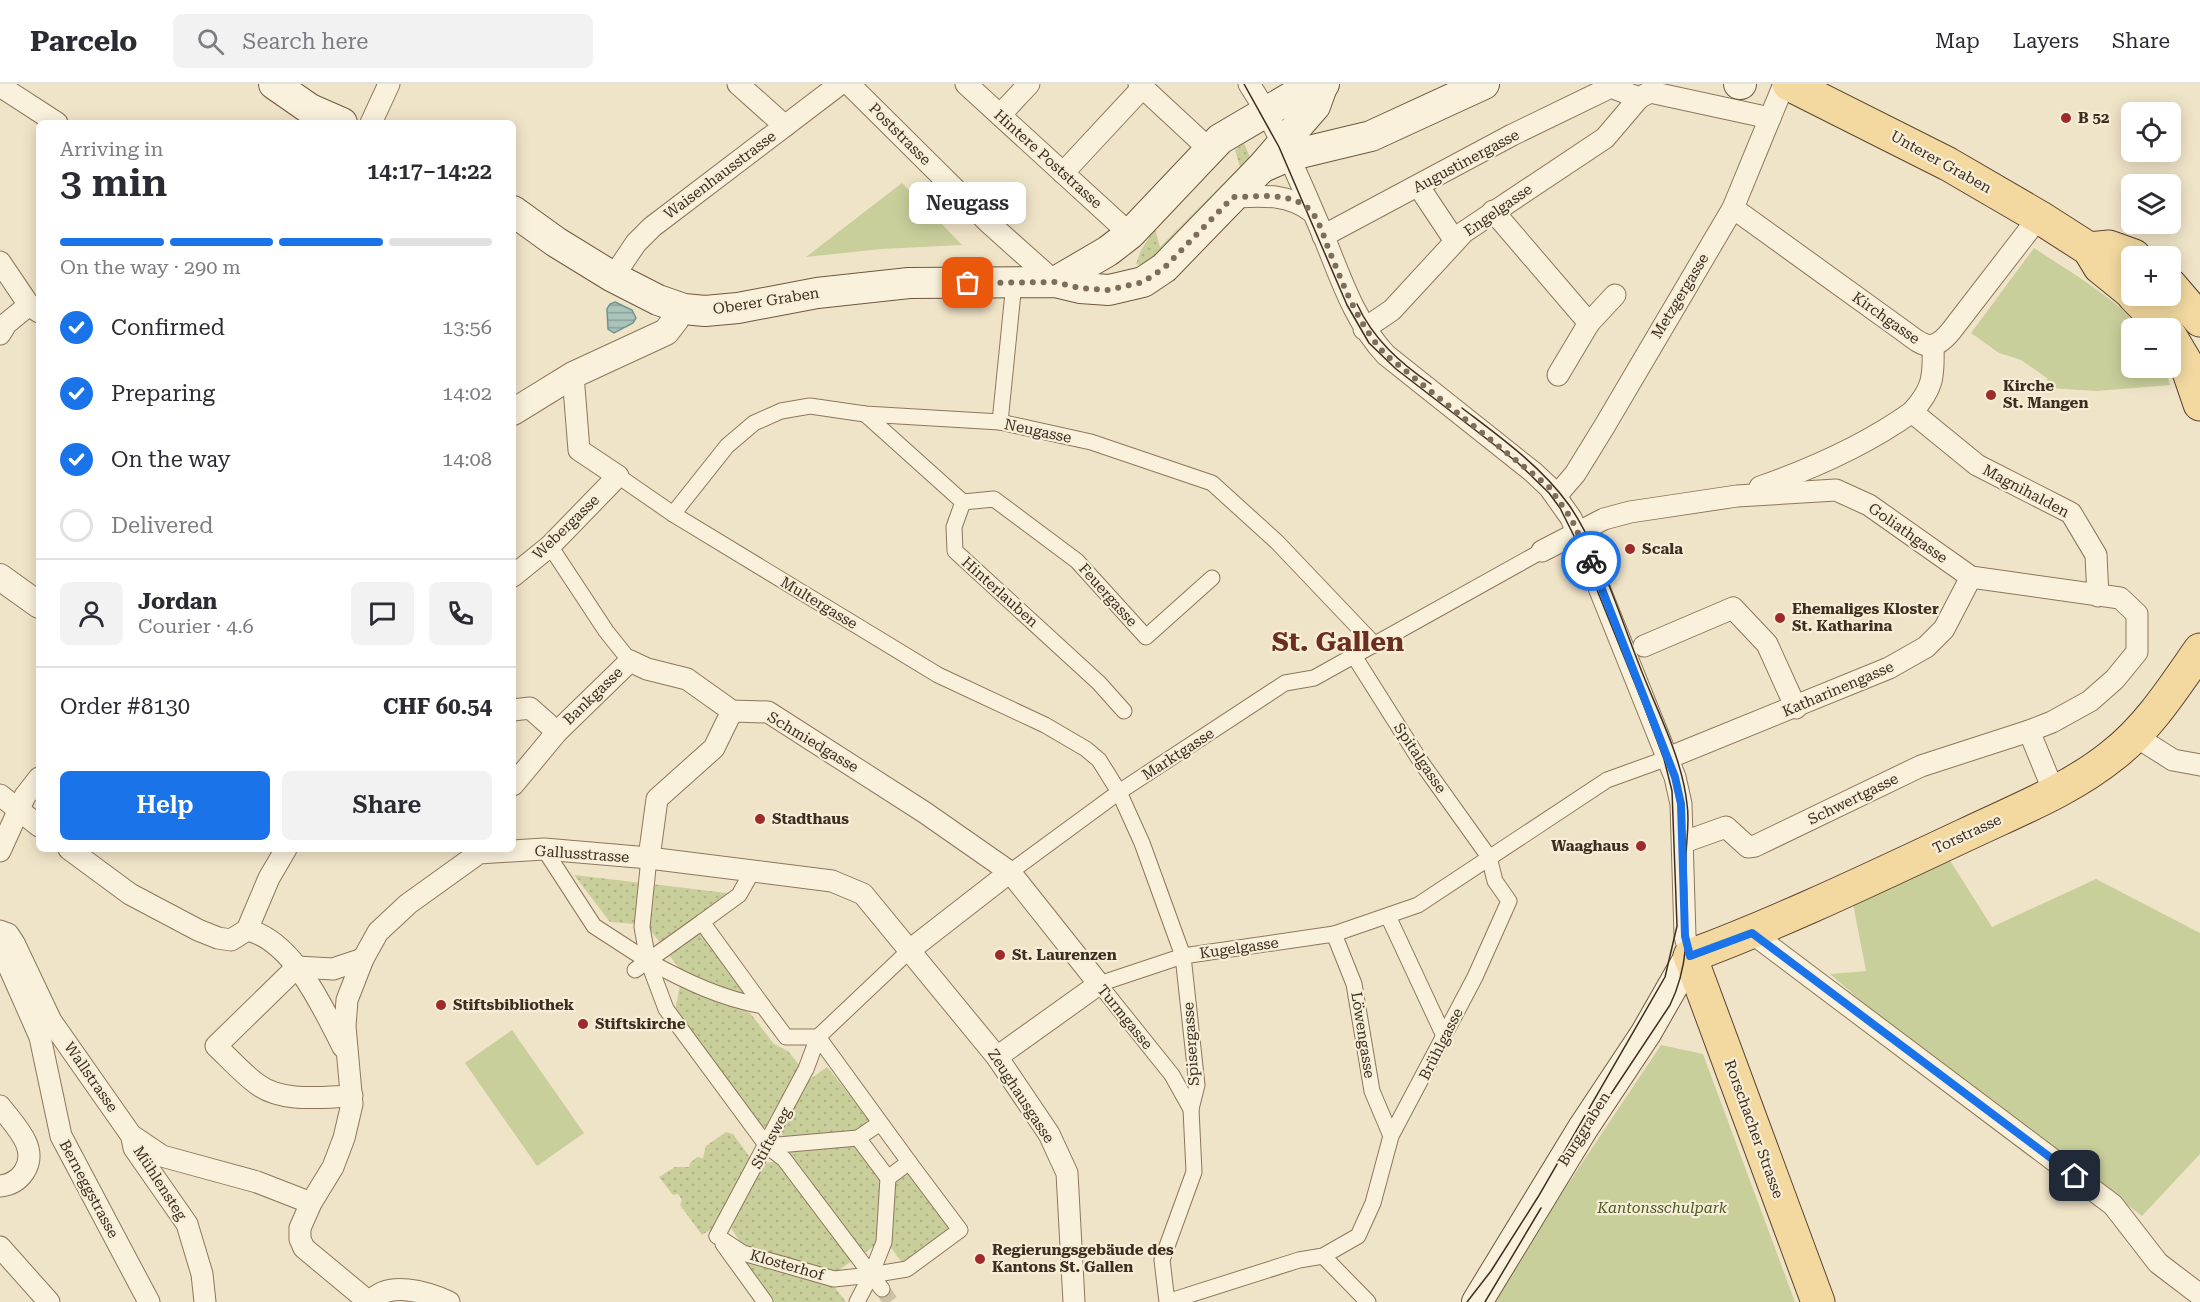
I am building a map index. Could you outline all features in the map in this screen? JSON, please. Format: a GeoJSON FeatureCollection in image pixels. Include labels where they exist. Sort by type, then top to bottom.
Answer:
{"type":"FeatureCollection","features":[{"type":"Feature","properties":{"kind":"main road"},"geometry":{"type":"LineString","coordinates":[[274,84],[307,116],[327,120]]}},
{"type":"Feature","properties":{"kind":"main road","name":"Oberer Graben"},"geometry":{"type":"LineString","coordinates":[[1055,282],[1124,238],[1209,149],[1231,131],[1267,113],[1300,92],[1323,84]]}},
{"type":"Feature","properties":{"kind":"main road","name":"Oberer Graben"},"geometry":{"type":"LineString","coordinates":[[516,213],[563,247],[613,278],[678,308],[705,311],[727,309],[817,293],[909,283],[1055,282],[1098,291],[1143,282],[1164,268],[1233,197],[1277,156],[1315,106],[1323,84]]}},
{"type":"Feature","properties":{"kind":"main road"},"geometry":{"type":"LineString","coordinates":[[1277,156],[1371,136],[1484,84]]}},
{"type":"Feature","properties":{"kind":"main road","name":"Unterer Graben"},"geometry":{"type":"LineString","coordinates":[[1789,84],[1948,164],[2039,217],[2088,249],[2100,267],[2121,284]]}},
{"type":"Feature","properties":{"kind":"main road"},"geometry":{"type":"LineString","coordinates":[[1124,238],[1131,273],[1143,282]]}},
{"type":"Feature","properties":{"kind":"main road"},"geometry":{"type":"LineString","coordinates":[[2088,249],[2109,246],[2121,251]]}},
{"type":"Feature","properties":{"kind":"main road"},"geometry":{"type":"LineString","coordinates":[[2181,298],[2200,320]]}},
{"type":"Feature","properties":{"kind":"main road","name":"Unterer Graben"},"geometry":{"type":"LineString","coordinates":[[2145,306],[2156,318]]}},
{"type":"Feature","properties":{"kind":"main road"},"geometry":{"type":"LineString","coordinates":[[2181,355],[2190,371],[2200,404]]}},
{"type":"Feature","properties":{"kind":"main road","name":"Torstrasse"},"geometry":{"type":"LineString","coordinates":[[1690,956],[1752,933],[2054,792],[2112,756],[2135,736],[2200,650]]}},
{"type":"Feature","properties":{"kind":"main road","name":"Burggraben"},"geometry":{"type":"LineString","coordinates":[[1477,1302],[1583,1128],[1656,1017],[1690,956]]}},
{"type":"Feature","properties":{"kind":"main road","name":"Rorschacher Strasse"},"geometry":{"type":"LineString","coordinates":[[1690,956],[1818,1302]]}},
{"type":"Feature","properties":{"kind":"street"},"geometry":{"type":"LineString","coordinates":[[372,120],[389,84]]}},
{"type":"Feature","properties":{"kind":"street"},"geometry":{"type":"LineString","coordinates":[[738,84],[785,126]]}},
{"type":"Feature","properties":{"kind":"street","name":"Waisenhausstrasse"},"geometry":{"type":"LineString","coordinates":[[613,278],[636,243],[652,227],[840,84]]}},
{"type":"Feature","properties":{"kind":"street","name":"Poststrasse"},"geometry":{"type":"LineString","coordinates":[[849,84],[990,224],[1055,282]]}},
{"type":"Feature","properties":{"kind":"street","name":"Hintere Poststrasse"},"geometry":{"type":"LineString","coordinates":[[966,84],[1063,173],[1124,238]]}},
{"type":"Feature","properties":{"kind":"street"},"geometry":{"type":"LineString","coordinates":[[1000,116],[1029,84]]}},
{"type":"Feature","properties":{"kind":"street"},"geometry":{"type":"LineString","coordinates":[[1249,84],[1267,113],[1277,156],[1311,211],[1364,329],[1386,355],[1533,472],[1556,496],[1578,532],[1668,758],[1681,804],[1685,936],[1690,956]]}},
{"type":"Feature","properties":{"kind":"street","name":"Metzgergasse"},"geometry":{"type":"LineString","coordinates":[[1556,496],[1575,474],[1604,427],[1733,208],[1784,84]]}},
{"type":"Feature","properties":{"kind":"street"},"geometry":{"type":"LineString","coordinates":[[0,86],[52,120]]}},
{"type":"Feature","properties":{"kind":"street"},"geometry":{"type":"LineString","coordinates":[[1063,173],[1141,86],[1209,149]]}},
{"type":"Feature","properties":{"kind":"street","name":"Augustinergasse"},"geometry":{"type":"LineString","coordinates":[[1323,236],[1419,187],[1512,135],[1610,86],[1639,98],[1650,92],[1770,118]]}},
{"type":"Feature","properties":{"kind":"street","name":"Engelgasse"},"geometry":{"type":"LineString","coordinates":[[1364,329],[1392,310],[1455,241],[1493,212],[1605,138],[1639,98]]}},
{"type":"Feature","properties":{"kind":"street"},"geometry":{"type":"LineString","coordinates":[[1419,187],[1455,241]]}},
{"type":"Feature","properties":{"kind":"street"},"geometry":{"type":"LineString","coordinates":[[1233,197],[1271,195],[1295,202],[1311,211]]}},
{"type":"Feature","properties":{"kind":"street","name":"Kirchgasse"},"geometry":{"type":"LineString","coordinates":[[1733,208],[1924,346],[1933,346],[1946,337],[2039,217]]}},
{"type":"Feature","properties":{"kind":"street"},"geometry":{"type":"LineString","coordinates":[[1493,212],[1589,323]]}},
{"type":"Feature","properties":{"kind":"street"},"geometry":{"type":"LineString","coordinates":[[0,262],[34,309],[2,328]]}},
{"type":"Feature","properties":{"kind":"street"},"geometry":{"type":"LineString","coordinates":[[1000,422],[1014,283]]}},
{"type":"Feature","properties":{"kind":"street"},"geometry":{"type":"LineString","coordinates":[[1558,375],[1589,323],[1615,295]]}},
{"type":"Feature","properties":{"kind":"street"},"geometry":{"type":"LineString","coordinates":[[516,410],[573,375],[666,332],[676,319],[678,308]]}},
{"type":"Feature","properties":{"kind":"street"},"geometry":{"type":"LineString","coordinates":[[1737,496],[1807,471],[1875,436],[1912,412],[1926,397],[1932,383],[1933,346]]}},
{"type":"Feature","properties":{"kind":"street","name":"Multergasse"},"geometry":{"type":"LineString","coordinates":[[573,375],[579,450],[673,514],[938,675],[1045,725],[1086,749],[1099,760],[1119,792]]}},
{"type":"Feature","properties":{"kind":"street","name":"Neugasse"},"geometry":{"type":"LineString","coordinates":[[673,514],[727,446],[754,423],[781,411],[810,406],[865,414],[1000,422],[1091,442],[1212,483],[1277,542],[1374,645]]}},
{"type":"Feature","properties":{"kind":"street","name":"Magnihalden"},"geometry":{"type":"LineString","coordinates":[[1912,412],[1977,465],[2071,513],[2096,555],[2098,596]]}},
{"type":"Feature","properties":{"kind":"street"},"geometry":{"type":"LineString","coordinates":[[865,414],[963,502]]}},
{"type":"Feature","properties":{"kind":"street","name":"Webergasse"},"geometry":{"type":"LineString","coordinates":[[516,574],[550,546],[618,477]]}},
{"type":"Feature","properties":{"kind":"street","name":"Goliathgasse"},"geometry":{"type":"LineString","coordinates":[[1578,532],[1604,519],[1629,512],[1737,496],[1836,490],[1869,505],[1971,577],[2098,596]]}},
{"type":"Feature","properties":{"kind":"street","name":"Feuergasse"},"geometry":{"type":"LineString","coordinates":[[963,502],[994,499],[1077,561],[1146,637],[1212,578]]}},
{"type":"Feature","properties":{"kind":"street","name":"Hinterlauben"},"geometry":{"type":"LineString","coordinates":[[963,502],[954,527],[955,551],[1099,683],[1124,711]]}},
{"type":"Feature","properties":{"kind":"street","name":"Marktgasse"},"geometry":{"type":"LineString","coordinates":[[818,1037],[910,949],[1119,792],[1285,683],[1314,678],[1578,532]]}},
{"type":"Feature","properties":{"kind":"street"},"geometry":{"type":"LineString","coordinates":[[550,546],[606,631],[630,661],[647,669],[687,679],[732,711],[714,748],[657,799],[642,927],[648,961],[666,1009],[767,1146],[784,1159],[882,1289]]}},
{"type":"Feature","properties":{"kind":"street"},"geometry":{"type":"LineString","coordinates":[[0,577],[36,603]]}},
{"type":"Feature","properties":{"kind":"street","name":"Katharinengasse"},"geometry":{"type":"LineString","coordinates":[[1668,758],[1796,708],[1889,668],[1926,647],[1944,629],[1971,577]]}},
{"type":"Feature","properties":{"kind":"street","name":"Schwertgasse"},"geometry":{"type":"LineString","coordinates":[[1683,842],[1726,827],[1748,847],[1755,846],[1921,766],[2029,731],[2052,722],[2090,701],[2115,679],[2137,652],[2137,614],[2120,598],[2098,596]]}},
{"type":"Feature","properties":{"kind":"street"},"geometry":{"type":"LineString","coordinates":[[1644,646],[1733,608],[1767,644],[1796,708]]}},
{"type":"Feature","properties":{"kind":"street","name":"Spitalgasse"},"geometry":{"type":"LineString","coordinates":[[1354,656],[1421,762],[1489,857]]}},
{"type":"Feature","properties":{"kind":"street","name":"Bankgasse"},"geometry":{"type":"LineString","coordinates":[[516,781],[557,732],[630,661]]}},
{"type":"Feature","properties":{"kind":"street","name":"Bankgasse"},"geometry":{"type":"LineString","coordinates":[[516,710],[530,708],[557,732]]}},
{"type":"Feature","properties":{"kind":"street","name":"Schmiedgasse"},"geometry":{"type":"LineString","coordinates":[[732,711],[768,712],[832,752],[1010,872]]}},
{"type":"Feature","properties":{"kind":"street"},"geometry":{"type":"LineString","coordinates":[[2029,731],[2054,792]]}},
{"type":"Feature","properties":{"kind":"street"},"geometry":{"type":"LineString","coordinates":[[2135,736],[2174,759],[2200,765]]}},
{"type":"Feature","properties":{"kind":"street"},"geometry":{"type":"LineString","coordinates":[[1489,857],[1607,780],[1668,758]]}},
{"type":"Feature","properties":{"kind":"street"},"geometry":{"type":"LineString","coordinates":[[0,851],[25,796],[36,782]]}},
{"type":"Feature","properties":{"kind":"street","name":"Spisergasse"},"geometry":{"type":"LineString","coordinates":[[1119,792],[1142,843],[1183,956],[1197,1085],[1191,1109],[1194,1172],[1162,1260],[1167,1302]]}},
{"type":"Feature","properties":{"kind":"street"},"geometry":{"type":"LineString","coordinates":[[0,795],[36,824]]}},
{"type":"Feature","properties":{"kind":"street"},"geometry":{"type":"LineString","coordinates":[[544,849],[594,926],[681,979],[729,998],[763,1006]]}},
{"type":"Feature","properties":{"kind":"street","name":"Gallusstrasse"},"geometry":{"type":"LineString","coordinates":[[516,850],[544,849],[649,858],[832,881],[863,894],[910,949]]}},
{"type":"Feature","properties":{"kind":"street"},"geometry":{"type":"LineString","coordinates":[[73,852],[130,894],[198,930],[218,938],[231,940],[247,930],[285,852]]}},
{"type":"Feature","properties":{"kind":"street","name":"Gallusstrasse"},"geometry":{"type":"LineString","coordinates":[[370,1302],[304,1248],[300,1239],[300,1228],[310,1203],[333,1167],[341,1147],[352,1096],[345,1026],[347,1000],[363,959],[378,932],[408,904],[479,852]]}},
{"type":"Feature","properties":{"kind":"street","name":"Kugelgasse"},"geometry":{"type":"LineString","coordinates":[[997,1057],[1100,984],[1183,956],[1334,934],[1418,905],[1489,857]]}},
{"type":"Feature","properties":{"kind":"street","name":"Brühlgasse"},"geometry":{"type":"LineString","coordinates":[[1167,1302],[1299,1260],[1323,1256],[1358,1236],[1373,1203],[1391,1136],[1475,977],[1509,901],[1496,881],[1489,857]]}},
{"type":"Feature","properties":{"kind":"street"},"geometry":{"type":"LineString","coordinates":[[635,970],[740,895],[752,872]]}},
{"type":"Feature","properties":{"kind":"street","name":"Turmgasse"},"geometry":{"type":"LineString","coordinates":[[1010,872],[1172,1075],[1191,1109]]}},
{"type":"Feature","properties":{"kind":"street"},"geometry":{"type":"LineString","coordinates":[[1388,916],[1444,1036]]}},
{"type":"Feature","properties":{"kind":"street"},"geometry":{"type":"LineString","coordinates":[[702,922],[786,1037],[818,1037]]}},
{"type":"Feature","properties":{"kind":"street"},"geometry":{"type":"LineString","coordinates":[[247,930],[263,933],[297,967],[348,1055]]}},
{"type":"Feature","properties":{"kind":"street","name":"Wallstrasse"},"geometry":{"type":"LineString","coordinates":[[0,932],[8,934],[14,943],[51,1020],[131,1135],[162,1156],[257,1182],[310,1203]]}},
{"type":"Feature","properties":{"kind":"street","name":"Berneggstrasse"},"geometry":{"type":"LineString","coordinates":[[0,932],[6,960],[40,1037],[61,1136],[149,1302]]}},
{"type":"Feature","properties":{"kind":"street"},"geometry":{"type":"LineString","coordinates":[[1752,933],[2113,1205],[2158,1263],[2200,1295]]}},
{"type":"Feature","properties":{"kind":"street","name":"Löwengasse"},"geometry":{"type":"LineString","coordinates":[[1334,934],[1354,984],[1372,1092],[1391,1136]]}},
{"type":"Feature","properties":{"kind":"street","name":"Zeughausgasse"},"geometry":{"type":"LineString","coordinates":[[910,949],[997,1057],[1049,1134],[1067,1173],[1074,1302]]}},
{"type":"Feature","properties":{"kind":"street"},"geometry":{"type":"LineString","coordinates":[[352,1096],[299,1097],[267,1090],[258,1085],[216,1046],[297,967],[333,969],[363,959]]}},
{"type":"Feature","properties":{"kind":"street","name":"Klosterhof"},"geometry":{"type":"LineString","coordinates":[[717,1236],[743,1253],[834,1279],[907,1269],[960,1230],[818,1037]]}},
{"type":"Feature","properties":{"kind":"street","name":"Stiftsweg"},"geometry":{"type":"LineString","coordinates":[[717,1236],[767,1146],[806,1069],[818,1037]]}},
{"type":"Feature","properties":{"kind":"street"},"geometry":{"type":"LineString","coordinates":[[0,1106],[27,1143],[29,1161],[20,1178],[0,1186]]}},
{"type":"Feature","properties":{"kind":"street"},"geometry":{"type":"LineString","coordinates":[[767,1146],[858,1138],[880,1123]]}},
{"type":"Feature","properties":{"kind":"street","name":"Mühlensteg"},"geometry":{"type":"LineString","coordinates":[[131,1135],[134,1148],[187,1224],[202,1275],[205,1302]]}},
{"type":"Feature","properties":{"kind":"street"},"geometry":{"type":"LineString","coordinates":[[857,1302],[884,1242],[888,1178],[858,1138]]}},
{"type":"Feature","properties":{"kind":"street"},"geometry":{"type":"LineString","coordinates":[[888,1178],[909,1162]]}},
{"type":"Feature","properties":{"kind":"street","name":"Klosterhof"},"geometry":{"type":"LineString","coordinates":[[717,1236],[765,1302]]}},
{"type":"Feature","properties":{"kind":"street"},"geometry":{"type":"LineString","coordinates":[[0,1247],[49,1302]]}},
{"type":"Feature","properties":{"kind":"street"},"geometry":{"type":"LineString","coordinates":[[1323,1256],[1368,1302]]}},
{"type":"Feature","properties":{"kind":"street"},"geometry":{"type":"LineString","coordinates":[[370,1302],[385,1292],[405,1290],[422,1292],[448,1302]]}},
{"type":"Feature","properties":{"kind":"green space"},"geometry":{"type":"Polygon","coordinates":[[[1244,143],[1252,162],[1154,258],[1139,265],[1136,264],[1141,250],[1155,229],[1160,247],[1240,167],[1235,150],[1244,143]]]}},
{"type":"Feature","properties":{"kind":"green space"},"geometry":{"type":"Polygon","coordinates":[[[902,183],[962,245],[881,249],[806,257],[902,183]]]}},
{"type":"Feature","properties":{"kind":"green space"},"geometry":{"type":"Polygon","coordinates":[[[2034,248],[2104,295],[2132,318],[2121,318],[2121,378],[2168,378],[2170,385],[2097,391],[2049,388],[2047,378],[2021,360],[1999,353],[1971,333],[2034,248]]]}},
{"type":"Feature","properties":{"kind":"green space"},"geometry":{"type":"Polygon","coordinates":[[[1949,859],[1992,927],[2096,879],[2200,933],[2200,1154],[2142,1216],[1883,1020],[1830,974],[1866,971],[1852,899],[1949,859]]]}},
{"type":"Feature","properties":{"kind":"green space"},"geometry":{"type":"Polygon","coordinates":[[[574,875],[642,883],[635,924],[610,922],[574,875]]]}},
{"type":"Feature","properties":{"kind":"green space"},"geometry":{"type":"Polygon","coordinates":[[[652,884],[735,894],[661,944],[648,927],[652,884]]]}},
{"type":"Feature","properties":{"kind":"green space"},"geometry":{"type":"Polygon","coordinates":[[[700,931],[747,992],[746,997],[682,972],[669,955],[700,931]]]}},
{"type":"Feature","properties":{"kind":"green space"},"geometry":{"type":"Polygon","coordinates":[[[683,984],[750,1013],[774,1044],[788,1051],[799,1065],[769,1127],[762,1128],[675,1010],[680,985],[683,984]]]}},
{"type":"Feature","properties":{"kind":"green space"},"geometry":{"type":"Polygon","coordinates":[[[512,1030],[584,1133],[537,1166],[465,1063],[512,1030]]]}},
{"type":"Feature","properties":{"kind":"green space","name":"Kantonsschulpark"},"geometry":{"type":"Polygon","coordinates":[[[1661,1045],[1703,1054],[1795,1302],[1489,1302],[1661,1045]]]}},
{"type":"Feature","properties":{"kind":"green space"},"geometry":{"type":"Polygon","coordinates":[[[827,1067],[872,1122],[858,1133],[785,1140],[781,1133],[809,1080],[827,1067]]]}},
{"type":"Feature","properties":{"kind":"green space"},"geometry":{"type":"Polygon","coordinates":[[[726,1132],[733,1134],[752,1160],[719,1224],[702,1235],[680,1205],[682,1200],[678,1194],[673,1195],[659,1177],[675,1167],[689,1167],[697,1157],[703,1158],[706,1146],[726,1132]]]}},
{"type":"Feature","properties":{"kind":"green space"},"geometry":{"type":"Polygon","coordinates":[[[854,1143],[883,1184],[879,1243],[860,1256],[788,1158],[792,1150],[854,1143]]]}},
{"type":"Feature","properties":{"kind":"green space"},"geometry":{"type":"Polygon","coordinates":[[[779,1161],[853,1260],[835,1273],[744,1248],[731,1228],[765,1163],[779,1161]]]}},
{"type":"Feature","properties":{"kind":"green space"},"geometry":{"type":"Polygon","coordinates":[[[909,1172],[952,1231],[905,1266],[888,1244],[894,1181],[909,1172]]]}},
{"type":"Feature","properties":{"kind":"green space"},"geometry":{"type":"Polygon","coordinates":[[[739,1258],[833,1285],[846,1302],[771,1302],[739,1258]]]}},
{"type":"Feature","properties":{"kind":"water"},"geometry":{"type":"Polygon","coordinates":[[[615,302],[632,310],[636,318],[633,323],[614,333],[608,329],[607,309],[615,302]]]}},
{"type":"Feature","properties":{"kind":"tunnel"},"geometry":{"type":"LineString","coordinates":[[882,1289],[891,1302]]}},
{"type":"Feature","properties":{"kind":"tram line"},"geometry":{"type":"LineString","coordinates":[[1244,84],[1279,147],[1347,305],[1369,343],[1396,369],[1518,463],[1549,493],[1560,508],[1580,548],[1644,706],[1664,759],[1672,791],[1677,926],[1665,977],[1538,1197],[1491,1271],[1467,1302]]}},
{"type":"Feature","properties":{"kind":"tram line"},"geometry":{"type":"LineString","coordinates":[[1357,304],[1371,328],[1388,349],[1431,384]]}},
{"type":"Feature","properties":{"kind":"tram line"},"geometry":{"type":"LineString","coordinates":[[1462,408],[1546,477],[1580,522],[1608,583],[1668,734],[1684,786],[1688,818],[1687,933],[1682,969],[1670,1005],[1595,1118]]}},
{"type":"Feature","properties":{"kind":"tram line"},"geometry":{"type":"LineString","coordinates":[[1485,1302],[1541,1208]]}},
{"type":"Feature","properties":{"kind":"way so far"},"geometry":{"type":"LineString","coordinates":[[968,283],[1055,282],[1098,291],[1126,287],[1143,282],[1164,268],[1233,197],[1271,195],[1295,202],[1311,211],[1356,314],[1372,340],[1386,355],[1549,487],[1571,518],[1591,561]]}},
{"type":"Feature","properties":{"kind":"place","name":"B 52"},"geometry":{"type":"Point","coordinates":[2066,118]}},
{"type":"Feature","properties":{"kind":"place","name":"Neugass"},"geometry":{"type":"Point","coordinates":[968,283]}},
{"type":"Feature","properties":{"kind":"place","name":"Kirche St. Mangen"},"geometry":{"type":"Point","coordinates":[1991,395]}},
{"type":"Feature","properties":{"kind":"place","name":"Scala"},"geometry":{"type":"Point","coordinates":[1630,549]}},
{"type":"Feature","properties":{"kind":"place","name":"Ehemaliges Kloster St. Katharina"},"geometry":{"type":"Point","coordinates":[1780,618]}},
{"type":"Feature","properties":{"kind":"place","name":"Stadthaus"},"geometry":{"type":"Point","coordinates":[760,819]}},
{"type":"Feature","properties":{"kind":"place","name":"Waaghaus"},"geometry":{"type":"Point","coordinates":[1641,846]}},
{"type":"Feature","properties":{"kind":"place","name":"St. Laurenzen"},"geometry":{"type":"Point","coordinates":[1000,955]}},
{"type":"Feature","properties":{"kind":"place","name":"Stiftsbibliothek"},"geometry":{"type":"Point","coordinates":[441,1005]}},
{"type":"Feature","properties":{"kind":"place","name":"Stiftskirche"},"geometry":{"type":"Point","coordinates":[583,1024]}},
{"type":"Feature","properties":{"kind":"place","name":"Regierungsgebäude des Kantons St. Gallen"},"geometry":{"type":"Point","coordinates":[980,1259]}},
{"type":"Feature","properties":{"kind":"district","name":"St. Gallen"},"geometry":{"type":"Point","coordinates":[1338,642]}},
{"type":"Feature","properties":{"kind":"route"},"geometry":{"type":"LineString","coordinates":[[1591,561],[1675,777],[1681,804],[1685,936],[1690,956],[1752,933],[1876,1024],[2075,1176]]}}]}
